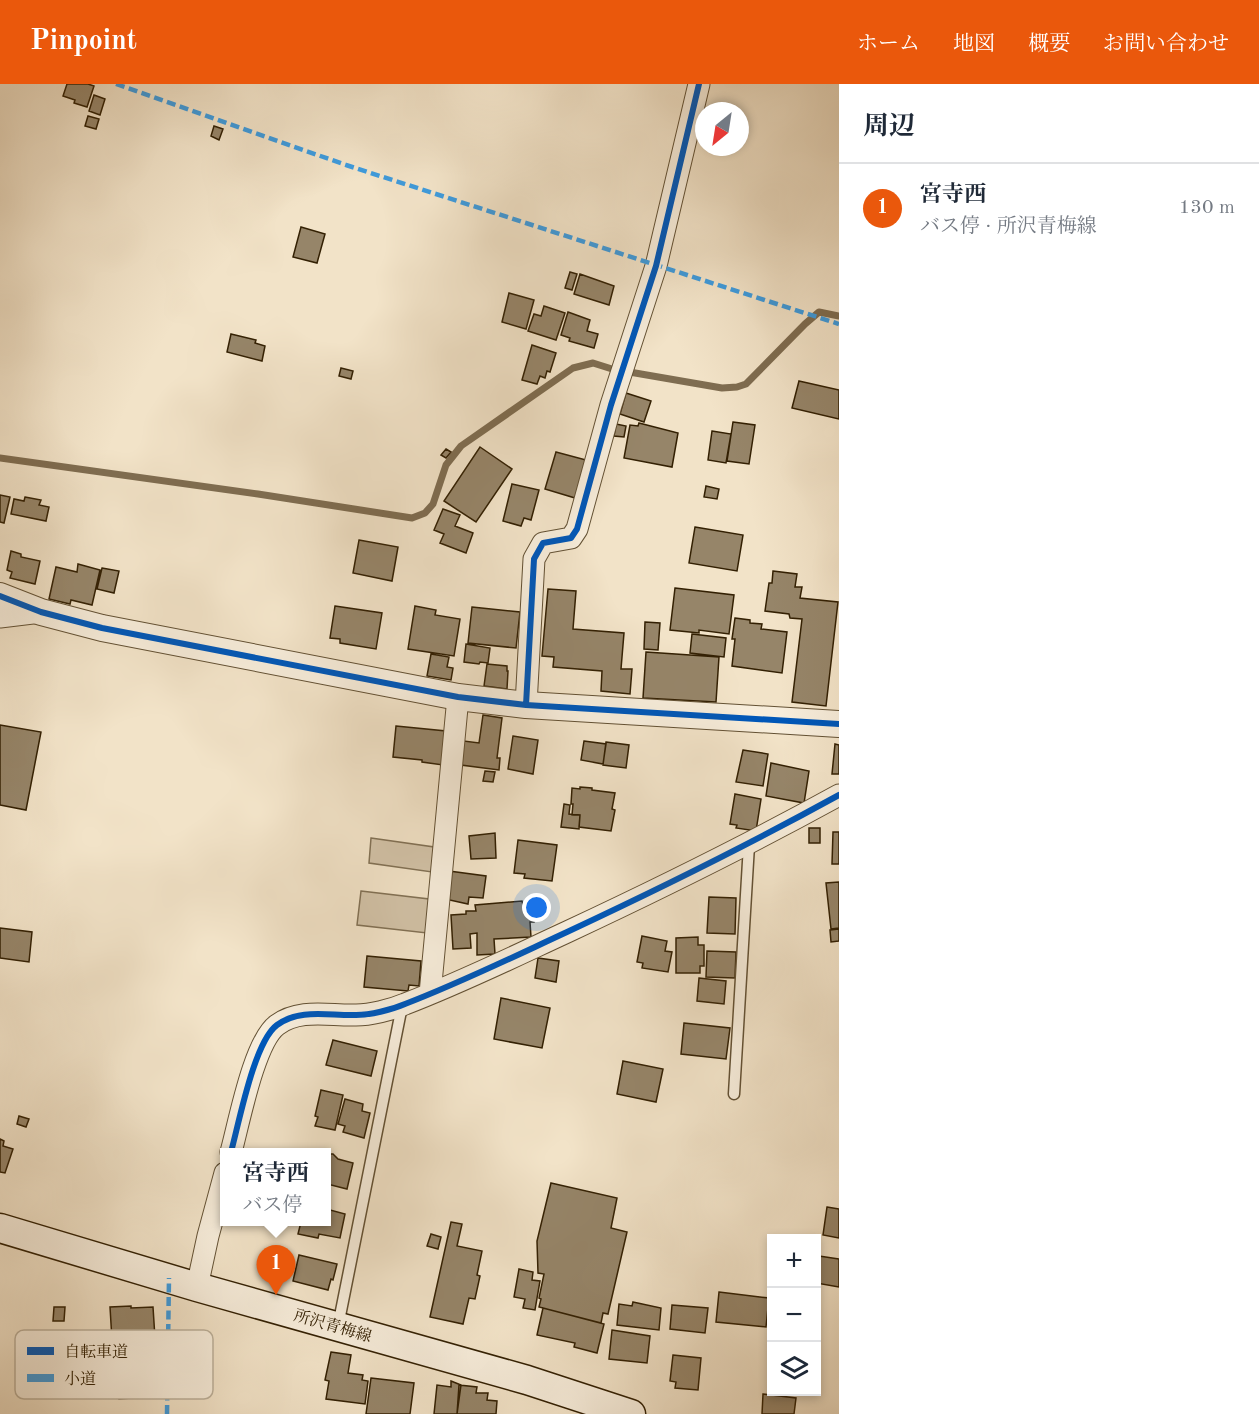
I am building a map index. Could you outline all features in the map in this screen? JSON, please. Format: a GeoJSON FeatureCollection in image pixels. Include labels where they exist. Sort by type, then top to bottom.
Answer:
{"type":"FeatureCollection","features":[{"type":"Feature","properties":{"kind":"main road","name":"所沢青梅線"},"geometry":{"type":"LineString","coordinates":[[0,1228],[197,1287],[527,1380],[631,1414]]}},
{"type":"Feature","properties":{"kind":"street"},"geometry":{"type":"LineString","coordinates":[[526,705],[534,559],[543,543],[571,538],[578,529],[611,405],[656,266],[699,84]]}},
{"type":"Feature","properties":{"kind":"street"},"geometry":{"type":"LineString","coordinates":[[0,596],[41,612],[102,628],[458,697],[526,705],[839,724]]}},
{"type":"Feature","properties":{"kind":"street"},"geometry":{"type":"LineString","coordinates":[[0,617],[41,612]]}},
{"type":"Feature","properties":{"kind":"street"},"geometry":{"type":"LineString","coordinates":[[430,994],[458,697]]}},
{"type":"Feature","properties":{"kind":"street"},"geometry":{"type":"LineString","coordinates":[[232,1148],[254,1067],[263,1043],[275,1026],[290,1018],[317,1013],[357,1015],[402,1006],[537,946],[749,845],[839,795]]}},
{"type":"Feature","properties":{"kind":"street"},"geometry":{"type":"LineString","coordinates":[[197,1287],[220,1192]]}},
{"type":"Feature","properties":{"kind":"lane"},"geometry":{"type":"LineString","coordinates":[[734,1094],[749,845]]}},
{"type":"Feature","properties":{"kind":"lane"},"geometry":{"type":"LineString","coordinates":[[338,1326],[402,1006]]}},
{"type":"Feature","properties":{"kind":"shaded area"},"geometry":{"type":"Polygon","coordinates":[[[371,838],[434,847],[432,872],[369,863],[371,838]]]}},
{"type":"Feature","properties":{"kind":"shaded area"},"geometry":{"type":"Polygon","coordinates":[[[361,891],[429,899],[427,933],[357,925],[361,891]]]}},
{"type":"Feature","properties":{"kind":"building"},"geometry":{"type":"Polygon","coordinates":[[[67,84],[94,86],[87,107],[63,96],[67,84]]]}},
{"type":"Feature","properties":{"kind":"building"},"geometry":{"type":"Polygon","coordinates":[[[94,95],[105,99],[100,115],[89,111],[94,95]]]}},
{"type":"Feature","properties":{"kind":"building"},"geometry":{"type":"Polygon","coordinates":[[[88,116],[99,119],[96,129],[85,126],[88,116]]]}},
{"type":"Feature","properties":{"kind":"building"},"geometry":{"type":"Polygon","coordinates":[[[214,126],[223,129],[219,140],[211,136],[214,126]]]}},
{"type":"Feature","properties":{"kind":"building"},"geometry":{"type":"Polygon","coordinates":[[[301,227],[325,234],[317,263],[293,257],[301,227]]]}},
{"type":"Feature","properties":{"kind":"building"},"geometry":{"type":"Polygon","coordinates":[[[570,272],[577,274],[572,290],[565,288],[570,272]]]}},
{"type":"Feature","properties":{"kind":"building"},"geometry":{"type":"Polygon","coordinates":[[[580,274],[614,286],[609,305],[574,294],[580,274]]]}},
{"type":"Feature","properties":{"kind":"building"},"geometry":{"type":"Polygon","coordinates":[[[509,293],[534,300],[526,329],[502,322],[509,293]]]}},
{"type":"Feature","properties":{"kind":"building"},"geometry":{"type":"Polygon","coordinates":[[[544,306],[565,313],[556,340],[528,331],[534,314],[541,316],[544,306]]]}},
{"type":"Feature","properties":{"kind":"building"},"geometry":{"type":"Polygon","coordinates":[[[568,312],[590,320],[587,331],[598,334],[594,348],[569,341],[570,338],[561,335],[568,312]]]}},
{"type":"Feature","properties":{"kind":"building"},"geometry":{"type":"Polygon","coordinates":[[[231,334],[256,340],[255,343],[265,346],[262,361],[227,352],[231,334]]]}},
{"type":"Feature","properties":{"kind":"building"},"geometry":{"type":"Polygon","coordinates":[[[532,345],[556,353],[550,372],[547,371],[545,378],[540,376],[537,384],[522,380],[532,345]]]}},
{"type":"Feature","properties":{"kind":"building"},"geometry":{"type":"Polygon","coordinates":[[[341,368],[353,371],[351,379],[339,376],[341,368]]]}},
{"type":"Feature","properties":{"kind":"building"},"geometry":{"type":"Polygon","coordinates":[[[799,381],[839,390],[839,419],[792,408],[799,381]]]}},
{"type":"Feature","properties":{"kind":"building"},"geometry":{"type":"Polygon","coordinates":[[[626,393],[651,401],[644,422],[620,414],[626,393]]]}},
{"type":"Feature","properties":{"kind":"building"},"geometry":{"type":"Polygon","coordinates":[[[733,422],[755,425],[749,464],[727,461],[733,422]]]}},
{"type":"Feature","properties":{"kind":"building"},"geometry":{"type":"Polygon","coordinates":[[[639,423],[678,433],[672,467],[624,458],[630,425],[638,426],[639,423]]]}},
{"type":"Feature","properties":{"kind":"building"},"geometry":{"type":"Polygon","coordinates":[[[616,424],[626,426],[624,437],[614,436],[616,424]]]}},
{"type":"Feature","properties":{"kind":"building"},"geometry":{"type":"Polygon","coordinates":[[[712,431],[731,434],[726,463],[708,460],[712,431]]]}},
{"type":"Feature","properties":{"kind":"building"},"geometry":{"type":"Polygon","coordinates":[[[480,447],[512,469],[476,522],[444,501],[480,447]]]}},
{"type":"Feature","properties":{"kind":"building"},"geometry":{"type":"Polygon","coordinates":[[[446,449],[451,452],[446,458],[441,455],[446,449]]]}},
{"type":"Feature","properties":{"kind":"building"},"geometry":{"type":"Polygon","coordinates":[[[556,452],[586,460],[575,498],[545,489],[556,452]]]}},
{"type":"Feature","properties":{"kind":"building"},"geometry":{"type":"Polygon","coordinates":[[[512,484],[539,490],[531,520],[524,518],[521,526],[503,521],[512,484]]]}},
{"type":"Feature","properties":{"kind":"building"},"geometry":{"type":"Polygon","coordinates":[[[706,486],[719,489],[717,499],[704,497],[706,486]]]}},
{"type":"Feature","properties":{"kind":"building"},"geometry":{"type":"Polygon","coordinates":[[[0,495],[10,497],[4,523],[0,522],[0,495]]]}},
{"type":"Feature","properties":{"kind":"building"},"geometry":{"type":"Polygon","coordinates":[[[25,497],[41,500],[39,505],[49,507],[46,521],[11,514],[14,499],[24,501],[25,497]]]}},
{"type":"Feature","properties":{"kind":"building"},"geometry":{"type":"Polygon","coordinates":[[[443,509],[460,515],[455,526],[473,533],[466,553],[440,543],[444,534],[434,530],[443,509]]]}},
{"type":"Feature","properties":{"kind":"building"},"geometry":{"type":"Polygon","coordinates":[[[695,527],[743,535],[737,571],[689,563],[695,527]]]}},
{"type":"Feature","properties":{"kind":"building"},"geometry":{"type":"Polygon","coordinates":[[[359,540],[398,547],[392,581],[353,573],[359,540]]]}},
{"type":"Feature","properties":{"kind":"building"},"geometry":{"type":"Polygon","coordinates":[[[11,551],[21,554],[21,557],[40,561],[35,584],[10,578],[12,572],[7,570],[11,551]]]}},
{"type":"Feature","properties":{"kind":"building"},"geometry":{"type":"Polygon","coordinates":[[[78,564],[100,570],[92,605],[71,600],[70,604],[49,599],[56,567],[77,572],[78,564]]]}},
{"type":"Feature","properties":{"kind":"building"},"geometry":{"type":"Polygon","coordinates":[[[102,568],[119,571],[114,593],[97,589],[102,568]]]}},
{"type":"Feature","properties":{"kind":"building"},"geometry":{"type":"Polygon","coordinates":[[[773,571],[797,574],[795,587],[802,587],[800,598],[838,602],[826,706],[792,702],[802,619],[790,618],[789,614],[765,611],[773,571]]]}},
{"type":"Feature","properties":{"kind":"building"},"geometry":{"type":"Polygon","coordinates":[[[675,588],[734,595],[729,634],[699,630],[699,633],[670,630],[675,588]]]}},
{"type":"Feature","properties":{"kind":"building"},"geometry":{"type":"Polygon","coordinates":[[[548,589],[576,591],[573,629],[624,633],[621,669],[632,669],[630,694],[601,691],[602,671],[553,667],[554,657],[542,656],[548,589]]]}},
{"type":"Feature","properties":{"kind":"building"},"geometry":{"type":"Polygon","coordinates":[[[335,606],[382,613],[376,649],[340,643],[340,639],[330,638],[335,606]]]}},
{"type":"Feature","properties":{"kind":"building"},"geometry":{"type":"Polygon","coordinates":[[[415,606],[436,610],[435,615],[460,619],[454,656],[408,649],[415,606]]]}},
{"type":"Feature","properties":{"kind":"building"},"geometry":{"type":"Polygon","coordinates":[[[472,607],[520,612],[516,648],[468,643],[472,607]]]}},
{"type":"Feature","properties":{"kind":"building"},"geometry":{"type":"Polygon","coordinates":[[[735,618],[762,624],[761,629],[787,632],[782,673],[732,666],[735,618]]]}},
{"type":"Feature","properties":{"kind":"building"},"geometry":{"type":"Polygon","coordinates":[[[645,622],[660,623],[658,650],[644,649],[645,622]]]}},
{"type":"Feature","properties":{"kind":"building"},"geometry":{"type":"Polygon","coordinates":[[[692,634],[726,638],[724,657],[690,653],[692,634]]]}},
{"type":"Feature","properties":{"kind":"building"},"geometry":{"type":"Polygon","coordinates":[[[466,644],[490,648],[488,663],[464,662],[466,644]]]}},
{"type":"Feature","properties":{"kind":"building"},"geometry":{"type":"Polygon","coordinates":[[[646,652],[719,657],[716,702],[643,698],[646,652]]]}},
{"type":"Feature","properties":{"kind":"building"},"geometry":{"type":"Polygon","coordinates":[[[431,654],[449,657],[447,667],[453,668],[451,680],[427,676],[431,654]]]}},
{"type":"Feature","properties":{"kind":"building"},"geometry":{"type":"Polygon","coordinates":[[[487,664],[507,666],[507,689],[484,686],[487,664]]]}},
{"type":"Feature","properties":{"kind":"building"},"geometry":{"type":"Polygon","coordinates":[[[483,715],[502,718],[497,758],[500,758],[499,770],[461,765],[464,741],[479,743],[483,715]]]}},
{"type":"Feature","properties":{"kind":"building"},"geometry":{"type":"Polygon","coordinates":[[[0,725],[41,732],[26,810],[0,805],[0,725]]]}},
{"type":"Feature","properties":{"kind":"building"},"geometry":{"type":"Polygon","coordinates":[[[396,726],[446,731],[443,765],[393,757],[396,726]]]}},
{"type":"Feature","properties":{"kind":"building"},"geometry":{"type":"Polygon","coordinates":[[[513,736],[538,740],[533,774],[508,769],[513,736]]]}},
{"type":"Feature","properties":{"kind":"building"},"geometry":{"type":"Polygon","coordinates":[[[584,741],[606,744],[603,764],[581,760],[584,741]]]}},
{"type":"Feature","properties":{"kind":"building"},"geometry":{"type":"Polygon","coordinates":[[[606,742],[629,745],[626,768],[603,765],[606,742]]]}},
{"type":"Feature","properties":{"kind":"building"},"geometry":{"type":"Polygon","coordinates":[[[835,744],[839,745],[839,774],[832,774],[835,744]]]}},
{"type":"Feature","properties":{"kind":"building"},"geometry":{"type":"Polygon","coordinates":[[[743,750],[768,754],[763,786],[736,782],[743,750]]]}},
{"type":"Feature","properties":{"kind":"building"},"geometry":{"type":"Polygon","coordinates":[[[771,763],[809,771],[804,803],[766,796],[771,763]]]}},
{"type":"Feature","properties":{"kind":"building"},"geometry":{"type":"Polygon","coordinates":[[[485,771],[495,772],[493,782],[483,781],[485,771]]]}},
{"type":"Feature","properties":{"kind":"building"},"geometry":{"type":"Polygon","coordinates":[[[580,787],[615,793],[611,831],[579,827],[580,815],[572,815],[573,804],[571,804],[572,788],[580,789],[580,787]]]}},
{"type":"Feature","properties":{"kind":"building"},"geometry":{"type":"Polygon","coordinates":[[[735,794],[761,799],[756,831],[736,828],[737,825],[730,824],[735,794]]]}},
{"type":"Feature","properties":{"kind":"building"},"geometry":{"type":"Polygon","coordinates":[[[564,804],[570,805],[569,814],[580,815],[579,829],[561,827],[564,804]]]}},
{"type":"Feature","properties":{"kind":"building"},"geometry":{"type":"Polygon","coordinates":[[[809,828],[820,828],[820,843],[809,843],[809,828]]]}},
{"type":"Feature","properties":{"kind":"building"},"geometry":{"type":"Polygon","coordinates":[[[833,832],[839,832],[839,864],[832,864],[833,832]]]}},
{"type":"Feature","properties":{"kind":"building"},"geometry":{"type":"Polygon","coordinates":[[[495,833],[496,858],[471,859],[469,836],[495,833]]]}},
{"type":"Feature","properties":{"kind":"building"},"geometry":{"type":"Polygon","coordinates":[[[518,840],[557,845],[552,881],[524,878],[525,874],[514,873],[518,840]]]}},
{"type":"Feature","properties":{"kind":"building"},"geometry":{"type":"Polygon","coordinates":[[[449,871],[486,876],[483,898],[469,897],[468,904],[445,899],[449,871]]]}},
{"type":"Feature","properties":{"kind":"building"},"geometry":{"type":"Polygon","coordinates":[[[839,882],[839,928],[831,929],[826,883],[839,882]]]}},
{"type":"Feature","properties":{"kind":"building"},"geometry":{"type":"Polygon","coordinates":[[[709,897],[736,898],[735,934],[707,933],[709,897]]]}},
{"type":"Feature","properties":{"kind":"building"},"geometry":{"type":"Polygon","coordinates":[[[522,901],[523,905],[533,904],[534,922],[530,922],[531,937],[494,939],[495,954],[477,955],[477,933],[470,934],[471,948],[453,949],[451,915],[476,911],[475,905],[522,901]]]}},
{"type":"Feature","properties":{"kind":"building"},"geometry":{"type":"Polygon","coordinates":[[[0,928],[32,932],[29,962],[0,958],[0,928]]]}},
{"type":"Feature","properties":{"kind":"building"},"geometry":{"type":"Polygon","coordinates":[[[839,929],[839,941],[831,942],[830,930],[839,929]]]}},
{"type":"Feature","properties":{"kind":"building"},"geometry":{"type":"Polygon","coordinates":[[[642,936],[667,941],[665,951],[672,952],[668,972],[642,968],[643,963],[637,962],[642,936]]]}},
{"type":"Feature","properties":{"kind":"building"},"geometry":{"type":"Polygon","coordinates":[[[698,937],[698,945],[704,945],[704,966],[700,966],[700,973],[676,973],[676,938],[698,937]]]}},
{"type":"Feature","properties":{"kind":"building"},"geometry":{"type":"Polygon","coordinates":[[[707,951],[736,952],[735,978],[706,977],[707,951]]]}},
{"type":"Feature","properties":{"kind":"building"},"geometry":{"type":"Polygon","coordinates":[[[367,956],[421,961],[419,986],[409,985],[408,991],[364,987],[367,956]]]}},
{"type":"Feature","properties":{"kind":"building"},"geometry":{"type":"Polygon","coordinates":[[[538,958],[559,961],[556,982],[535,978],[538,958]]]}},
{"type":"Feature","properties":{"kind":"building"},"geometry":{"type":"Polygon","coordinates":[[[699,978],[726,981],[724,1004],[697,1001],[699,978]]]}},
{"type":"Feature","properties":{"kind":"building"},"geometry":{"type":"Polygon","coordinates":[[[501,998],[550,1008],[542,1048],[494,1039],[501,998]]]}},
{"type":"Feature","properties":{"kind":"building"},"geometry":{"type":"Polygon","coordinates":[[[684,1023],[730,1028],[726,1059],[681,1054],[684,1023]]]}},
{"type":"Feature","properties":{"kind":"building"},"geometry":{"type":"Polygon","coordinates":[[[333,1040],[377,1051],[371,1076],[326,1065],[333,1040]]]}},
{"type":"Feature","properties":{"kind":"building"},"geometry":{"type":"Polygon","coordinates":[[[623,1061],[663,1069],[656,1102],[617,1094],[623,1061]]]}},
{"type":"Feature","properties":{"kind":"building"},"geometry":{"type":"Polygon","coordinates":[[[321,1090],[343,1095],[335,1130],[315,1126],[321,1090]]]}},
{"type":"Feature","properties":{"kind":"building"},"geometry":{"type":"Polygon","coordinates":[[[345,1099],[363,1104],[362,1111],[370,1113],[364,1138],[343,1132],[345,1126],[338,1124],[345,1099]]]}},
{"type":"Feature","properties":{"kind":"building"},"geometry":{"type":"Polygon","coordinates":[[[19,1116],[29,1119],[26,1127],[17,1124],[19,1116]]]}},
{"type":"Feature","properties":{"kind":"building"},"geometry":{"type":"Polygon","coordinates":[[[0,1139],[4,1141],[3,1146],[13,1149],[5,1173],[0,1172],[0,1139]]]}},
{"type":"Feature","properties":{"kind":"building"},"geometry":{"type":"Polygon","coordinates":[[[331,1154],[338,1159],[353,1163],[347,1189],[331,1185],[331,1154]]]}},
{"type":"Feature","properties":{"kind":"building"},"geometry":{"type":"Polygon","coordinates":[[[551,1183],[617,1198],[611,1228],[627,1232],[608,1314],[603,1313],[601,1323],[539,1307],[544,1274],[538,1273],[537,1241],[551,1183]]]}},
{"type":"Feature","properties":{"kind":"building"},"geometry":{"type":"Polygon","coordinates":[[[827,1207],[839,1209],[839,1238],[823,1235],[827,1207]]]}},
{"type":"Feature","properties":{"kind":"building"},"geometry":{"type":"Polygon","coordinates":[[[331,1210],[345,1214],[340,1238],[319,1234],[318,1238],[298,1234],[300,1226],[331,1226],[331,1210]]]}},
{"type":"Feature","properties":{"kind":"building"},"geometry":{"type":"Polygon","coordinates":[[[451,1222],[462,1224],[457,1246],[482,1251],[475,1299],[469,1298],[463,1324],[430,1317],[451,1222]]]}},
{"type":"Feature","properties":{"kind":"building"},"geometry":{"type":"Polygon","coordinates":[[[431,1234],[441,1237],[438,1249],[427,1246],[431,1234]]]}},
{"type":"Feature","properties":{"kind":"building"},"geometry":{"type":"Polygon","coordinates":[[[299,1255],[337,1264],[328,1290],[293,1281],[299,1255]]]}},
{"type":"Feature","properties":{"kind":"building"},"geometry":{"type":"Polygon","coordinates":[[[821,1256],[839,1259],[839,1287],[821,1284],[821,1256]]]}},
{"type":"Feature","properties":{"kind":"building"},"geometry":{"type":"Polygon","coordinates":[[[519,1269],[533,1272],[532,1280],[540,1281],[535,1310],[523,1308],[525,1299],[514,1297],[519,1269]]]}},
{"type":"Feature","properties":{"kind":"building"},"geometry":{"type":"Polygon","coordinates":[[[719,1292],[767,1298],[766,1327],[716,1322],[719,1292]]]}},
{"type":"Feature","properties":{"kind":"building"},"geometry":{"type":"Polygon","coordinates":[[[633,1302],[661,1308],[659,1330],[617,1325],[619,1304],[632,1306],[633,1302]]]}},
{"type":"Feature","properties":{"kind":"building"},"geometry":{"type":"Polygon","coordinates":[[[672,1305],[708,1308],[705,1333],[670,1329],[672,1305]]]}},
{"type":"Feature","properties":{"kind":"building"},"geometry":{"type":"Polygon","coordinates":[[[54,1307],[65,1307],[64,1321],[53,1321],[54,1307]]]}},
{"type":"Feature","properties":{"kind":"building"},"geometry":{"type":"Polygon","coordinates":[[[110,1307],[153,1307],[154,1330],[111,1330],[110,1307]]]}},
{"type":"Feature","properties":{"kind":"building"},"geometry":{"type":"Polygon","coordinates":[[[543,1308],[604,1324],[597,1353],[574,1347],[575,1343],[537,1335],[543,1308]]]}},
{"type":"Feature","properties":{"kind":"building"},"geometry":{"type":"Polygon","coordinates":[[[612,1330],[650,1336],[647,1363],[609,1359],[612,1330]]]}},
{"type":"Feature","properties":{"kind":"building"},"geometry":{"type":"Polygon","coordinates":[[[331,1352],[351,1355],[348,1373],[363,1375],[362,1380],[368,1381],[365,1404],[326,1399],[329,1381],[325,1380],[331,1352]]]}},
{"type":"Feature","properties":{"kind":"building"},"geometry":{"type":"Polygon","coordinates":[[[673,1355],[701,1358],[698,1390],[675,1388],[676,1382],[670,1381],[673,1355]]]}},
{"type":"Feature","properties":{"kind":"building"},"geometry":{"type":"Polygon","coordinates":[[[371,1378],[414,1383],[410,1414],[366,1414],[371,1378]]]}},
{"type":"Feature","properties":{"kind":"building"},"geometry":{"type":"Polygon","coordinates":[[[451,1381],[461,1385],[457,1414],[434,1414],[437,1385],[451,1387],[451,1381]]]}},
{"type":"Feature","properties":{"kind":"building"},"geometry":{"type":"Polygon","coordinates":[[[459,1385],[477,1387],[476,1393],[488,1393],[487,1400],[497,1401],[496,1414],[457,1414],[459,1385]]]}},
{"type":"Feature","properties":{"kind":"building"},"geometry":{"type":"Polygon","coordinates":[[[763,1394],[796,1398],[794,1414],[762,1414],[763,1394]]]}},
{"type":"Feature","properties":{"kind":"waterway"},"geometry":{"type":"LineString","coordinates":[[0,458],[412,518],[425,513],[433,504],[446,465],[461,446],[573,368],[593,363],[612,369],[722,388],[737,387],[746,384],[819,312],[839,316]]}},
{"type":"Feature","properties":{"kind":"marked path"},"geometry":{"type":"LineString","coordinates":[[116,84],[346,165],[839,324]]}},
{"type":"Feature","properties":{"kind":"marked path"},"geometry":{"type":"LineString","coordinates":[[168,1330],[169,1278]]}},
{"type":"Feature","properties":{"kind":"marked path"},"geometry":{"type":"LineString","coordinates":[[167,1399],[167,1414]]}},
{"type":"Feature","properties":{"kind":"cycle path"},"geometry":{"type":"LineString","coordinates":[[526,705],[534,559],[543,543],[571,538],[577,529],[611,405],[656,266],[699,84]]}},
{"type":"Feature","properties":{"kind":"cycle path"},"geometry":{"type":"LineString","coordinates":[[0,596],[41,612],[102,628],[458,697],[526,705],[839,724]]}},
{"type":"Feature","properties":{"kind":"cycle path"},"geometry":{"type":"LineString","coordinates":[[232,1148],[254,1065],[269,1034],[277,1025],[295,1016],[374,1013],[426,996],[636,899],[738,849],[839,795]]}},
{"type":"Feature","properties":{"kind":"place","name":"宮寺西"},"geometry":{"type":"Point","coordinates":[276,1295]}}]}
